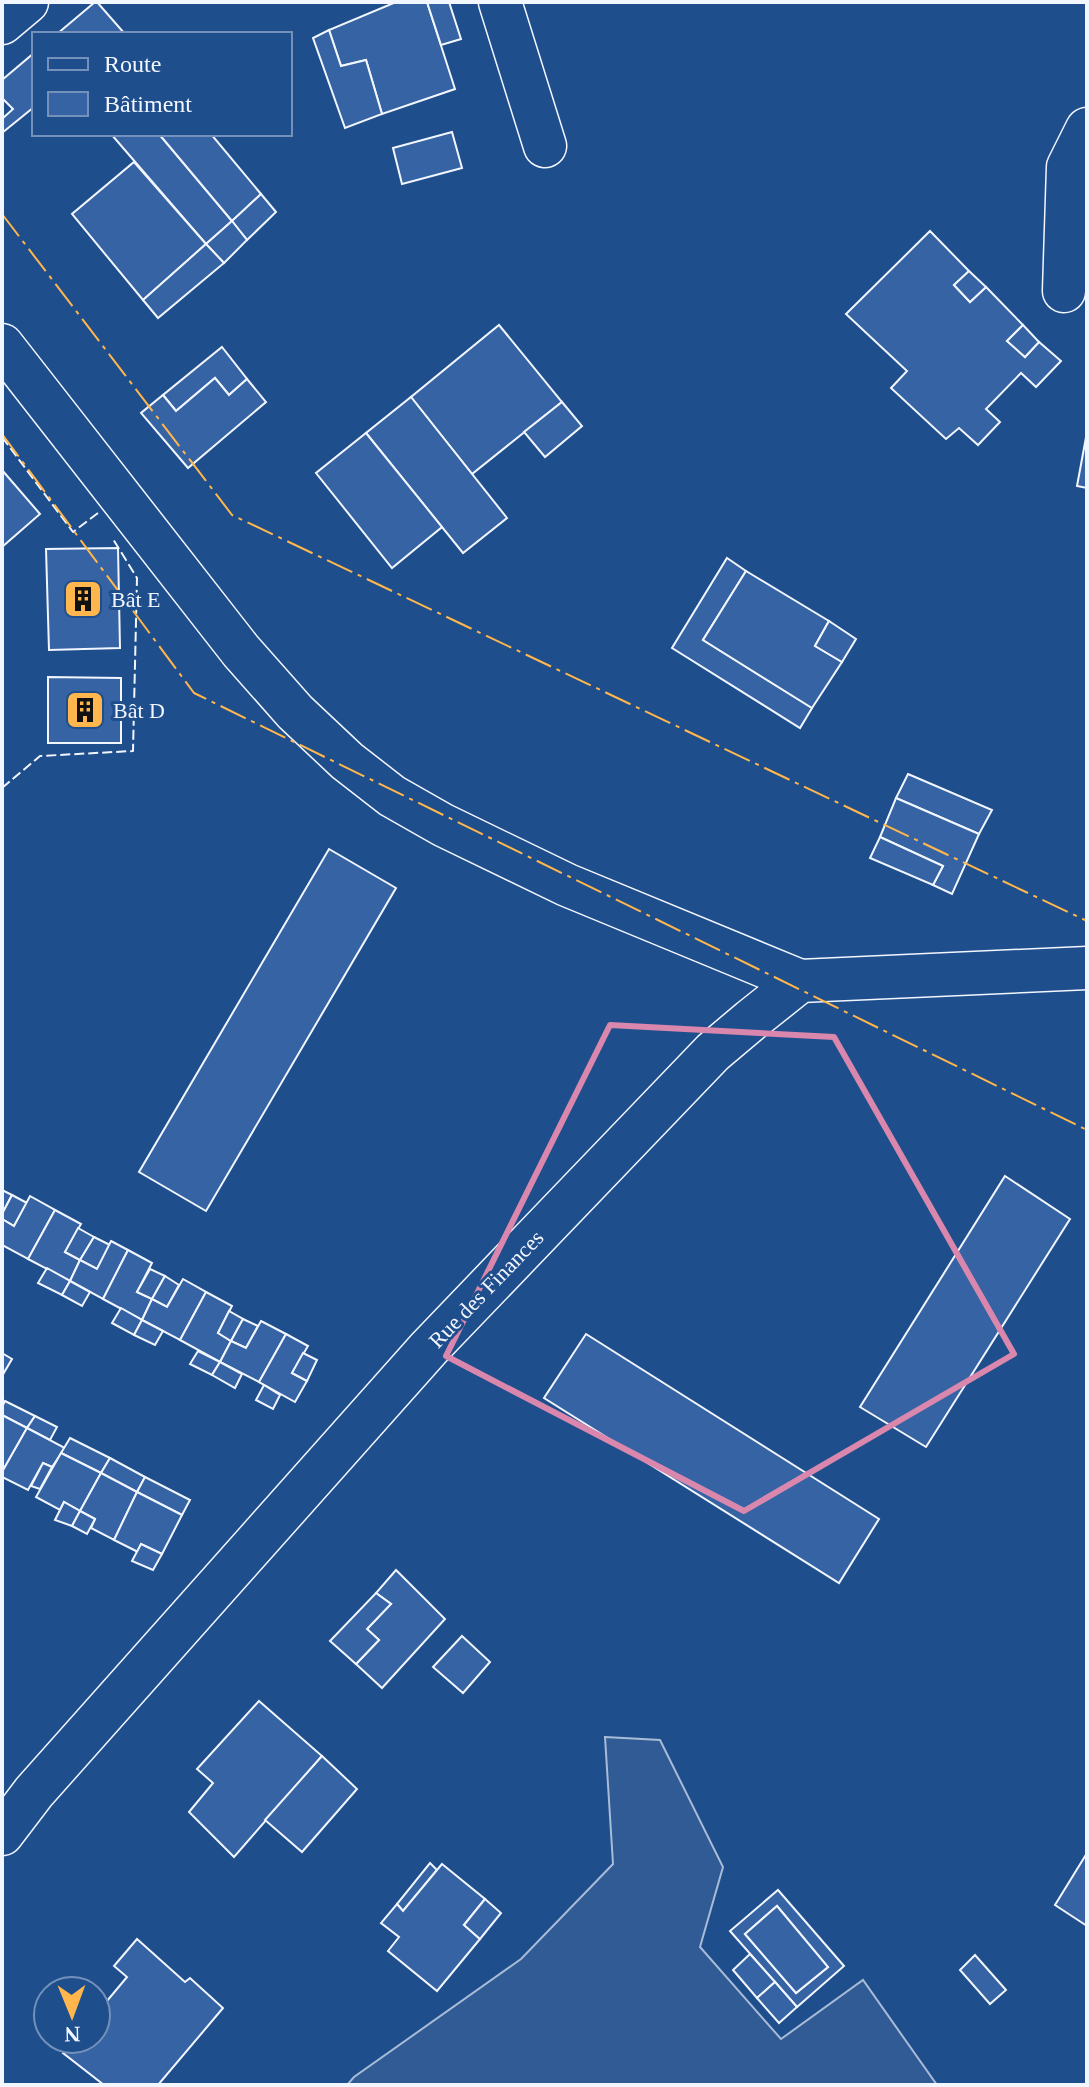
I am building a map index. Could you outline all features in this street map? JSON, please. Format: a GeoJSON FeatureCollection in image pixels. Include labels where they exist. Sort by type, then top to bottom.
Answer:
{"type":"FeatureCollection","features":[{"type":"Feature","properties":{"kind":"street"},"geometry":{"type":"LineString","coordinates":[[2,23],[27,2]]}},
{"type":"Feature","properties":{"kind":"street"},"geometry":{"type":"LineString","coordinates":[[500,2],[545,146]]}},
{"type":"Feature","properties":{"kind":"street"},"geometry":{"type":"LineString","coordinates":[[1064,291],[1068,167],[1087,129]]}},
{"type":"Feature","properties":{"kind":"street"},"geometry":{"type":"LineString","coordinates":[[2,345],[241,651],[295,712],[347,761],[392,796],[443,825],[567,885],[800,981],[1087,968]]}},
{"type":"Feature","properties":{"kind":"street","name":"Rue des Finances"},"geometry":{"type":"LineString","coordinates":[[2,1834],[34,1792],[429,1348],[713,1052],[800,981]]}},
{"type":"Feature","properties":{"kind":"highlighted area"},"geometry":{"type":"Polygon","coordinates":[[[610,1025],[834,1037],[1014,1354],[744,1511],[446,1356],[610,1025]]]}},
{"type":"Feature","properties":{"kind":"shaded area"},"geometry":{"type":"Polygon","coordinates":[[[605,1737],[660,1740],[723,1867],[700,1947],[781,2039],[863,1980],[937,2085],[347,2085],[521,1959],[613,1864],[605,1737]]]}},
{"type":"Feature","properties":{"kind":"building"},"geometry":{"type":"Polygon","coordinates":[[[97,2],[123,32],[59,32],[97,2]]]}},
{"type":"Feature","properties":{"kind":"building"},"geometry":{"type":"Polygon","coordinates":[[[396,2],[427,2],[455,89],[382,114],[366,60],[341,66],[329,30],[396,2]]]}},
{"type":"Feature","properties":{"kind":"building"},"geometry":{"type":"Polygon","coordinates":[[[427,2],[449,2],[461,39],[441,45],[427,2]]]}},
{"type":"Feature","properties":{"kind":"building"},"geometry":{"type":"Polygon","coordinates":[[[329,30],[341,66],[366,60],[382,114],[345,128],[313,38],[329,30]]]}},
{"type":"Feature","properties":{"kind":"building"},"geometry":{"type":"Polygon","coordinates":[[[32,55],[32,109],[2,133],[2,119],[13,109],[2,98],[2,80],[32,55]]]}},
{"type":"Feature","properties":{"kind":"building"},"geometry":{"type":"Polygon","coordinates":[[[452,132],[462,168],[402,184],[393,148],[452,132]]]}},
{"type":"Feature","properties":{"kind":"building"},"geometry":{"type":"Polygon","coordinates":[[[113,136],[161,136],[232,221],[206,244],[113,136]]]}},
{"type":"Feature","properties":{"kind":"building"},"geometry":{"type":"Polygon","coordinates":[[[161,136],[213,136],[261,194],[232,221],[161,136]]]}},
{"type":"Feature","properties":{"kind":"building"},"geometry":{"type":"Polygon","coordinates":[[[134,162],[206,244],[143,300],[72,214],[134,162]]]}},
{"type":"Feature","properties":{"kind":"building"},"geometry":{"type":"Polygon","coordinates":[[[261,194],[276,212],[247,240],[232,221],[261,194]]]}},
{"type":"Feature","properties":{"kind":"building"},"geometry":{"type":"Polygon","coordinates":[[[232,221],[247,240],[224,263],[206,244],[232,221]]]}},
{"type":"Feature","properties":{"kind":"building"},"geometry":{"type":"Polygon","coordinates":[[[930,231],[969,271],[954,285],[970,302],[986,287],[1023,325],[1007,341],[1025,357],[1039,342],[1061,361],[1036,387],[1021,373],[986,409],[1000,422],[978,445],[959,428],[946,439],[891,388],[907,371],[846,314],[930,231]]]}},
{"type":"Feature","properties":{"kind":"building"},"geometry":{"type":"Polygon","coordinates":[[[206,244],[224,263],[158,318],[143,300],[206,244]]]}},
{"type":"Feature","properties":{"kind":"building"},"geometry":{"type":"Polygon","coordinates":[[[969,271],[986,287],[970,302],[954,285],[969,271]]]}},
{"type":"Feature","properties":{"kind":"building"},"geometry":{"type":"Polygon","coordinates":[[[499,325],[562,402],[472,474],[411,397],[499,325]]]}},
{"type":"Feature","properties":{"kind":"building"},"geometry":{"type":"Polygon","coordinates":[[[1023,325],[1039,342],[1025,357],[1007,341],[1023,325]]]}},
{"type":"Feature","properties":{"kind":"building"},"geometry":{"type":"Polygon","coordinates":[[[222,347],[247,379],[229,395],[215,378],[176,411],[163,395],[222,347]]]}},
{"type":"Feature","properties":{"kind":"building"},"geometry":{"type":"Polygon","coordinates":[[[215,378],[229,395],[247,379],[266,402],[188,468],[141,413],[163,395],[176,411],[215,378]]]}},
{"type":"Feature","properties":{"kind":"building"},"geometry":{"type":"Polygon","coordinates":[[[411,397],[507,518],[463,553],[366,433],[411,397]]]}},
{"type":"Feature","properties":{"kind":"building"},"geometry":{"type":"Polygon","coordinates":[[[562,402],[582,426],[545,457],[524,432],[562,402]]]}},
{"type":"Feature","properties":{"kind":"building"},"geometry":{"type":"Polygon","coordinates":[[[1087,432],[1087,488],[1077,486],[1087,432]]]}},
{"type":"Feature","properties":{"kind":"building"},"geometry":{"type":"Polygon","coordinates":[[[366,433],[442,527],[392,568],[316,473],[366,433]]]}},
{"type":"Feature","properties":{"kind":"building"},"geometry":{"type":"Polygon","coordinates":[[[2,470],[40,514],[2,547],[2,470]]]}},
{"type":"Feature","properties":{"kind":"building","name":"Bât E"},"geometry":{"type":"Polygon","coordinates":[[[118,548],[120,648],[49,650],[46,549],[118,548]]]}},
{"type":"Feature","properties":{"kind":"building"},"geometry":{"type":"Polygon","coordinates":[[[727,558],[746,571],[703,640],[812,708],[800,728],[672,648],[727,558]]]}},
{"type":"Feature","properties":{"kind":"building"},"geometry":{"type":"Polygon","coordinates":[[[746,571],[829,621],[815,646],[842,662],[812,708],[703,640],[746,571]]]}},
{"type":"Feature","properties":{"kind":"building"},"geometry":{"type":"Polygon","coordinates":[[[829,621],[856,639],[842,662],[815,646],[829,621]]]}},
{"type":"Feature","properties":{"kind":"building","name":"Bât D"},"geometry":{"type":"Polygon","coordinates":[[[48,677],[121,678],[121,743],[48,743],[48,677]]]}},
{"type":"Feature","properties":{"kind":"building"},"geometry":{"type":"Polygon","coordinates":[[[908,774],[992,810],[979,834],[896,798],[908,774]]]}},
{"type":"Feature","properties":{"kind":"building"},"geometry":{"type":"Polygon","coordinates":[[[896,798],[979,834],[952,894],[933,885],[943,866],[880,837],[896,798]]]}},
{"type":"Feature","properties":{"kind":"building"},"geometry":{"type":"Polygon","coordinates":[[[880,837],[943,866],[933,885],[870,858],[880,837]]]}},
{"type":"Feature","properties":{"kind":"building"},"geometry":{"type":"Polygon","coordinates":[[[329,849],[396,888],[206,1211],[139,1172],[329,849]]]}},
{"type":"Feature","properties":{"kind":"building"},"geometry":{"type":"Polygon","coordinates":[[[1005,1176],[1070,1219],[926,1447],[860,1407],[1005,1176]]]}},
{"type":"Feature","properties":{"kind":"building"},"geometry":{"type":"Polygon","coordinates":[[[2,1190],[12,1195],[2,1214],[2,1190]]]}},
{"type":"Feature","properties":{"kind":"building"},"geometry":{"type":"Polygon","coordinates":[[[12,1195],[27,1203],[14,1226],[2,1219],[12,1195]]]}},
{"type":"Feature","properties":{"kind":"building"},"geometry":{"type":"Polygon","coordinates":[[[30,1196],[55,1210],[28,1259],[2,1245],[2,1219],[14,1226],[30,1196]]]}},
{"type":"Feature","properties":{"kind":"building"},"geometry":{"type":"Polygon","coordinates":[[[55,1210],[81,1224],[65,1252],[80,1260],[70,1281],[28,1259],[55,1210]]]}},
{"type":"Feature","properties":{"kind":"building"},"geometry":{"type":"Polygon","coordinates":[[[78,1228],[94,1237],[80,1260],[65,1252],[78,1228]]]}},
{"type":"Feature","properties":{"kind":"building"},"geometry":{"type":"Polygon","coordinates":[[[94,1237],[110,1245],[97,1269],[80,1260],[94,1237]]]}},
{"type":"Feature","properties":{"kind":"building"},"geometry":{"type":"Polygon","coordinates":[[[111,1241],[128,1250],[103,1299],[70,1281],[80,1260],[97,1269],[111,1241]]]}},
{"type":"Feature","properties":{"kind":"building"},"geometry":{"type":"Polygon","coordinates":[[[128,1250],[152,1263],[137,1292],[152,1299],[142,1320],[103,1299],[128,1250]]]}},
{"type":"Feature","properties":{"kind":"building"},"geometry":{"type":"Polygon","coordinates":[[[47,1268],[70,1281],[62,1295],[38,1283],[47,1268]]]}},
{"type":"Feature","properties":{"kind":"building"},"geometry":{"type":"Polygon","coordinates":[[[150,1269],[165,1276],[152,1299],[137,1292],[150,1269]]]}},
{"type":"Feature","properties":{"kind":"building"},"geometry":{"type":"Polygon","coordinates":[[[165,1276],[179,1285],[167,1307],[152,1299],[165,1276]]]}},
{"type":"Feature","properties":{"kind":"building"},"geometry":{"type":"Polygon","coordinates":[[[183,1279],[206,1292],[180,1340],[142,1320],[152,1299],[167,1307],[183,1279]]]}},
{"type":"Feature","properties":{"kind":"building"},"geometry":{"type":"Polygon","coordinates":[[[70,1281],[90,1292],[82,1306],[62,1295],[70,1281]]]}},
{"type":"Feature","properties":{"kind":"building"},"geometry":{"type":"Polygon","coordinates":[[[206,1292],[232,1306],[218,1333],[231,1341],[220,1362],[180,1340],[206,1292]]]}},
{"type":"Feature","properties":{"kind":"building"},"geometry":{"type":"Polygon","coordinates":[[[121,1308],[142,1320],[134,1335],[112,1323],[121,1308]]]}},
{"type":"Feature","properties":{"kind":"building"},"geometry":{"type":"Polygon","coordinates":[[[229,1311],[243,1319],[231,1341],[218,1333],[229,1311]]]}},
{"type":"Feature","properties":{"kind":"building"},"geometry":{"type":"Polygon","coordinates":[[[243,1319],[258,1326],[246,1348],[231,1341],[243,1319]]]}},
{"type":"Feature","properties":{"kind":"building"},"geometry":{"type":"Polygon","coordinates":[[[142,1320],[163,1331],[155,1345],[134,1335],[142,1320]]]}},
{"type":"Feature","properties":{"kind":"building"},"geometry":{"type":"Polygon","coordinates":[[[261,1321],[286,1334],[259,1382],[220,1362],[231,1341],[246,1348],[261,1321]]]}},
{"type":"Feature","properties":{"kind":"building"},"geometry":{"type":"Polygon","coordinates":[[[286,1334],[308,1346],[292,1373],[307,1381],[295,1402],[259,1382],[286,1334]]]}},
{"type":"Feature","properties":{"kind":"building"},"geometry":{"type":"Polygon","coordinates":[[[586,1334],[879,1519],[839,1583],[544,1398],[586,1334]]]}},
{"type":"Feature","properties":{"kind":"building"},"geometry":{"type":"Polygon","coordinates":[[[198,1351],[220,1362],[212,1375],[190,1364],[198,1351]]]}},
{"type":"Feature","properties":{"kind":"building"},"geometry":{"type":"Polygon","coordinates":[[[2,1353],[12,1359],[2,1376],[2,1353]]]}},
{"type":"Feature","properties":{"kind":"building"},"geometry":{"type":"Polygon","coordinates":[[[303,1353],[317,1360],[307,1381],[292,1373],[303,1353]]]}},
{"type":"Feature","properties":{"kind":"building"},"geometry":{"type":"Polygon","coordinates":[[[220,1362],[242,1374],[235,1388],[212,1375],[220,1362]]]}},
{"type":"Feature","properties":{"kind":"building"},"geometry":{"type":"Polygon","coordinates":[[[264,1385],[280,1395],[273,1409],[256,1400],[264,1385]]]}},
{"type":"Feature","properties":{"kind":"building"},"geometry":{"type":"Polygon","coordinates":[[[5,1401],[35,1416],[27,1428],[2,1415],[5,1401]]]}},
{"type":"Feature","properties":{"kind":"building"},"geometry":{"type":"Polygon","coordinates":[[[2,1415],[27,1428],[2,1472],[2,1415]]]}},
{"type":"Feature","properties":{"kind":"building"},"geometry":{"type":"Polygon","coordinates":[[[35,1416],[57,1427],[50,1440],[27,1428],[35,1416]]]}},
{"type":"Feature","properties":{"kind":"building"},"geometry":{"type":"Polygon","coordinates":[[[27,1428],[65,1448],[52,1467],[43,1463],[28,1490],[2,1477],[27,1428]]]}},
{"type":"Feature","properties":{"kind":"building"},"geometry":{"type":"Polygon","coordinates":[[[70,1438],[110,1458],[101,1473],[61,1453],[70,1438]]]}},
{"type":"Feature","properties":{"kind":"building"},"geometry":{"type":"Polygon","coordinates":[[[61,1453],[101,1473],[80,1511],[64,1502],[60,1510],[36,1497],[61,1453]]]}},
{"type":"Feature","properties":{"kind":"building"},"geometry":{"type":"Polygon","coordinates":[[[110,1458],[145,1477],[137,1492],[101,1473],[110,1458]]]}},
{"type":"Feature","properties":{"kind":"building"},"geometry":{"type":"Polygon","coordinates":[[[43,1463],[52,1467],[40,1489],[31,1486],[43,1463]]]}},
{"type":"Feature","properties":{"kind":"building"},"geometry":{"type":"Polygon","coordinates":[[[101,1473],[137,1492],[114,1540],[91,1528],[95,1519],[80,1511],[101,1473]]]}},
{"type":"Feature","properties":{"kind":"building"},"geometry":{"type":"Polygon","coordinates":[[[145,1477],[190,1500],[182,1515],[137,1492],[145,1477]]]}},
{"type":"Feature","properties":{"kind":"building"},"geometry":{"type":"Polygon","coordinates":[[[137,1492],[182,1515],[162,1554],[141,1544],[138,1552],[114,1540],[137,1492]]]}},
{"type":"Feature","properties":{"kind":"building"},"geometry":{"type":"Polygon","coordinates":[[[64,1502],[80,1511],[72,1526],[55,1520],[64,1502]]]}},
{"type":"Feature","properties":{"kind":"building"},"geometry":{"type":"Polygon","coordinates":[[[80,1511],[95,1519],[87,1534],[72,1526],[80,1511]]]}},
{"type":"Feature","properties":{"kind":"building"},"geometry":{"type":"Polygon","coordinates":[[[141,1544],[162,1554],[153,1570],[132,1561],[141,1544]]]}},
{"type":"Feature","properties":{"kind":"building"},"geometry":{"type":"Polygon","coordinates":[[[396,1570],[445,1619],[382,1688],[356,1664],[379,1640],[367,1629],[391,1604],[376,1593],[396,1570]]]}},
{"type":"Feature","properties":{"kind":"building"},"geometry":{"type":"Polygon","coordinates":[[[376,1593],[391,1604],[367,1629],[379,1640],[356,1664],[330,1641],[376,1593]]]}},
{"type":"Feature","properties":{"kind":"building"},"geometry":{"type":"Polygon","coordinates":[[[462,1636],[490,1662],[463,1693],[433,1667],[462,1636]]]}},
{"type":"Feature","properties":{"kind":"building"},"geometry":{"type":"Polygon","coordinates":[[[259,1701],[322,1756],[234,1857],[189,1812],[213,1783],[197,1769],[259,1701]]]}},
{"type":"Feature","properties":{"kind":"building"},"geometry":{"type":"Polygon","coordinates":[[[322,1756],[357,1789],[302,1852],[265,1820],[322,1756]]]}},
{"type":"Feature","properties":{"kind":"building"},"geometry":{"type":"Polygon","coordinates":[[[1087,1853],[1087,1926],[1055,1905],[1087,1853]]]}},
{"type":"Feature","properties":{"kind":"building"},"geometry":{"type":"Polygon","coordinates":[[[430,1863],[437,1870],[403,1911],[397,1904],[430,1863]]]}},
{"type":"Feature","properties":{"kind":"building"},"geometry":{"type":"Polygon","coordinates":[[[442,1864],[485,1899],[464,1925],[480,1939],[437,1991],[388,1951],[399,1937],[381,1923],[397,1904],[403,1911],[442,1864]]]}},
{"type":"Feature","properties":{"kind":"building"},"geometry":{"type":"Polygon","coordinates":[[[778,1890],[844,1966],[797,2007],[730,1931],[778,1890]],[[777,1906],[745,1934],[796,1993],[828,1967],[777,1906]]]}},
{"type":"Feature","properties":{"kind":"building"},"geometry":{"type":"Polygon","coordinates":[[[485,1899],[501,1913],[480,1939],[464,1925],[485,1899]]]}},
{"type":"Feature","properties":{"kind":"building"},"geometry":{"type":"Polygon","coordinates":[[[777,1906],[828,1967],[796,1993],[745,1934],[777,1906]]]}},
{"type":"Feature","properties":{"kind":"building"},"geometry":{"type":"Polygon","coordinates":[[[137,1939],[185,1982],[190,1978],[223,2008],[158,2085],[104,2085],[66,2055],[112,2055],[112,1995],[127,1977],[114,1966],[137,1939]]]}},
{"type":"Feature","properties":{"kind":"building"},"geometry":{"type":"Polygon","coordinates":[[[750,1954],[775,1982],[757,1998],[733,1970],[750,1954]]]}},
{"type":"Feature","properties":{"kind":"building"},"geometry":{"type":"Polygon","coordinates":[[[975,1955],[1006,1990],[990,2004],[960,1970],[975,1955]]]}},
{"type":"Feature","properties":{"kind":"building"},"geometry":{"type":"Polygon","coordinates":[[[775,1982],[797,2007],[779,2023],[757,1998],[775,1982]]]}},
{"type":"Feature","properties":{"kind":"fence"},"geometry":{"type":"LineString","coordinates":[[2,437],[73,532],[98,513]]}},
{"type":"Feature","properties":{"kind":"fence"},"geometry":{"type":"LineString","coordinates":[[2,788],[40,756],[133,751],[137,578],[113,539]]}},
{"type":"Feature","properties":{"kind":"power"},"geometry":{"type":"LineString","coordinates":[[2,214],[232,515],[1087,921]]}},
{"type":"Feature","properties":{"kind":"power"},"geometry":{"type":"LineString","coordinates":[[2,434],[194,693],[1087,1130]]}},
{"type":"Feature","properties":{"kind":"place","name":"Bât E"},"geometry":{"type":"Point","coordinates":[83,599]}},
{"type":"Feature","properties":{"kind":"place","name":"Bât D"},"geometry":{"type":"Point","coordinates":[85,710]}}]}
